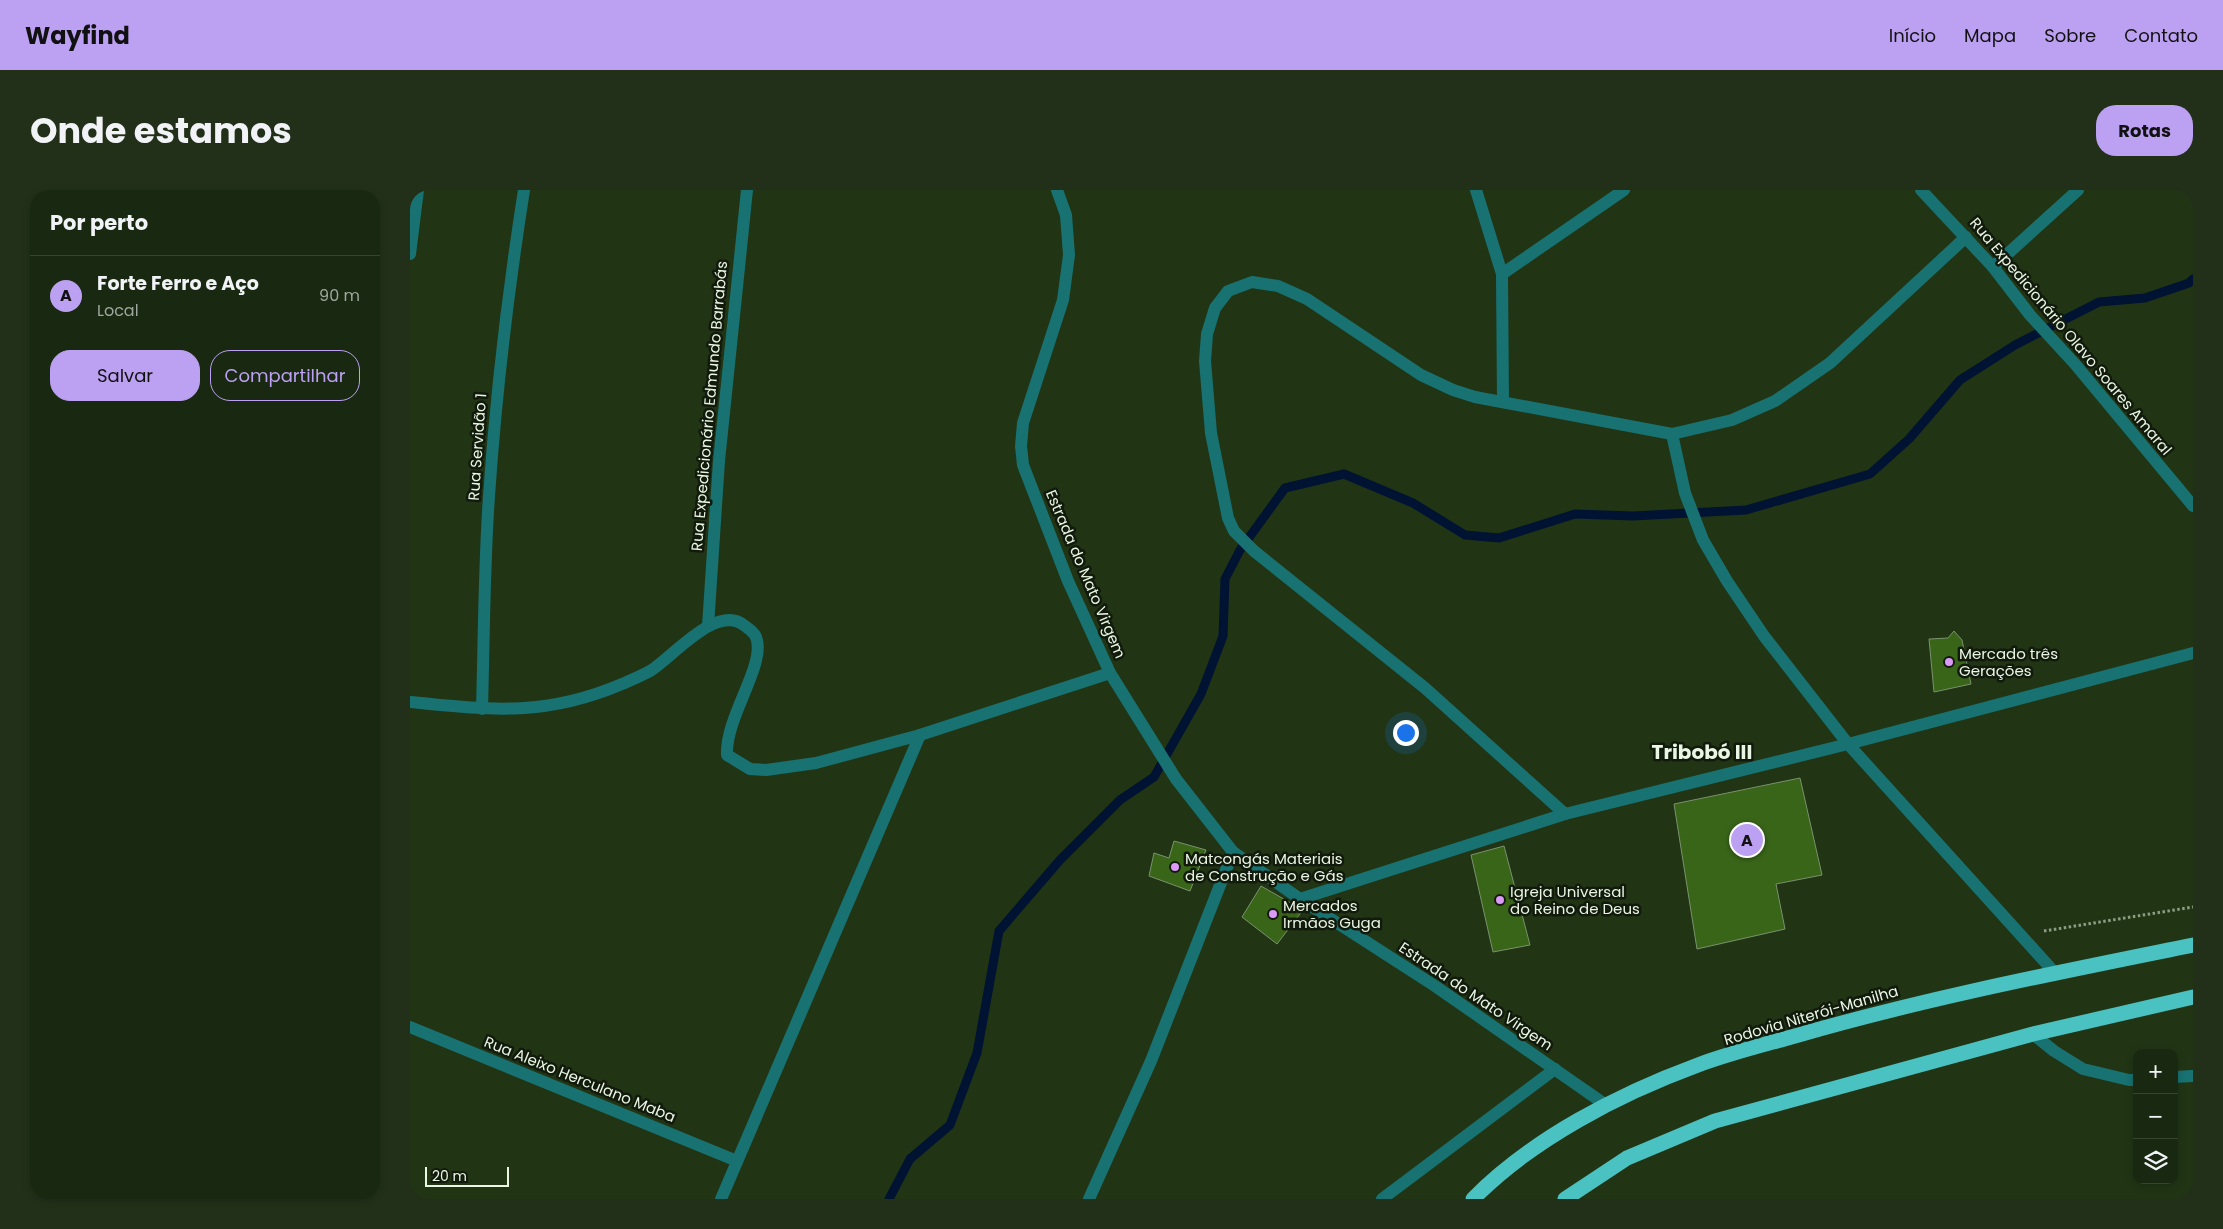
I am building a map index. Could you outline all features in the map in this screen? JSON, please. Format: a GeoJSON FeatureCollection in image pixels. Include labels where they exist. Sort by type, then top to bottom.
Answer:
{"type":"FeatureCollection","features":[{"type":"Feature","properties":{"kind":"highway","name":"Rodovia Niterói-Manilha"},"geometry":{"type":"LineString","coordinates":[[1473,1199],[1527,1153],[1606,1105],[1699,1064],[1869,1014],[2193,944]]}},
{"type":"Feature","properties":{"kind":"highway"},"geometry":{"type":"LineString","coordinates":[[1565,1199],[1627,1158],[1715,1121],[2033,1034],[2193,997]]}},
{"type":"Feature","properties":{"kind":"street"},"geometry":{"type":"LineString","coordinates":[[410,254],[418,190]]}},
{"type":"Feature","properties":{"kind":"street","name":"Rua Servidão 1"},"geometry":{"type":"LineString","coordinates":[[482,709],[489,498],[498,389],[512,262],[524,190]]}},
{"type":"Feature","properties":{"kind":"street","name":"Rua Expedicionário Edmundo Barrabás"},"geometry":{"type":"LineString","coordinates":[[708,626],[718,470],[747,190]]}},
{"type":"Feature","properties":{"kind":"street","name":"Estrada do Mato Virgem"},"geometry":{"type":"LineString","coordinates":[[1056,190],[1066,215],[1069,255],[1063,300],[1022,423],[1021,446],[1023,465],[1068,581],[1110,673],[1151,742],[1176,779],[1234,852],[1300,899],[1434,986],[1606,1105]]}},
{"type":"Feature","properties":{"kind":"street"},"geometry":{"type":"LineString","coordinates":[[1476,190],[1502,274],[1503,402]]}},
{"type":"Feature","properties":{"kind":"street"},"geometry":{"type":"LineString","coordinates":[[1502,274],[1624,190]]}},
{"type":"Feature","properties":{"kind":"street","name":"Rua Expedicionário Olavo Soares Amaral"},"geometry":{"type":"LineString","coordinates":[[1921,190],[1993,267],[2030,315],[2075,364],[2193,506]]}},
{"type":"Feature","properties":{"kind":"street"},"geometry":{"type":"LineString","coordinates":[[1993,267],[2078,190]]}},
{"type":"Feature","properties":{"kind":"street"},"geometry":{"type":"LineString","coordinates":[[1565,814],[1425,688],[1254,551],[1234,531],[1228,518],[1211,433],[1205,361],[1207,334],[1214,308],[1228,291],[1252,282],[1278,286],[1307,298],[1421,375],[1453,390],[1503,402],[1672,434],[1732,420],[1775,401],[1830,364],[1966,237]]}},
{"type":"Feature","properties":{"kind":"street"},"geometry":{"type":"LineString","coordinates":[[1672,434],[1685,493],[1703,540],[1727,581],[1764,636],[1848,744],[2055,973]]}},
{"type":"Feature","properties":{"kind":"street"},"geometry":{"type":"LineString","coordinates":[[410,702],[509,710],[552,706],[606,690],[650,671],[708,626],[724,621],[742,623],[755,635],[759,649],[757,662],[730,726],[726,743],[727,755],[750,769],[766,770],[816,763],[920,735],[1110,673]]}},
{"type":"Feature","properties":{"kind":"street"},"geometry":{"type":"LineString","coordinates":[[1300,899],[1565,814],[1848,744],[2193,653]]}},
{"type":"Feature","properties":{"kind":"street"},"geometry":{"type":"LineString","coordinates":[[721,1199],[920,735]]}},
{"type":"Feature","properties":{"kind":"street"},"geometry":{"type":"LineString","coordinates":[[1089,1199],[1151,1061],[1234,852]]}},
{"type":"Feature","properties":{"kind":"street","name":"Rua Aleixo Herculano Maba"},"geometry":{"type":"LineString","coordinates":[[410,1027],[737,1161]]}},
{"type":"Feature","properties":{"kind":"street"},"geometry":{"type":"LineString","coordinates":[[2033,1034],[2054,1051],[2083,1069],[2133,1080]]}},
{"type":"Feature","properties":{"kind":"street"},"geometry":{"type":"LineString","coordinates":[[1382,1199],[1555,1069]]}},
{"type":"Feature","properties":{"kind":"street"},"geometry":{"type":"LineString","coordinates":[[2178,1077],[2193,1076]]}},
{"type":"Feature","properties":{"kind":"path"},"geometry":{"type":"LineString","coordinates":[[2021,935],[2193,907]]}},
{"type":"Feature","properties":{"kind":"building","name":"Mercado três Gerações"},"geometry":{"type":"Polygon","coordinates":[[[1954,631],[1962,640],[1971,684],[1934,692],[1929,639],[1948,638],[1954,631]]]}},
{"type":"Feature","properties":{"kind":"building"},"geometry":{"type":"Polygon","coordinates":[[[1800,778],[1822,875],[1776,884],[1785,929],[1697,949],[1674,804],[1800,778]]]}},
{"type":"Feature","properties":{"kind":"building","name":"Matcongás Materiais de Construção e Gás"},"geometry":{"type":"Polygon","coordinates":[[[1174,841],[1206,850],[1190,891],[1149,876],[1154,853],[1169,858],[1174,841]]]}},
{"type":"Feature","properties":{"kind":"building","name":"Igreja Universal do Reino de Deus"},"geometry":{"type":"Polygon","coordinates":[[[1504,846],[1530,945],[1493,952],[1471,855],[1504,846]]]}},
{"type":"Feature","properties":{"kind":"building","name":"Mercados Irmãos Guga"},"geometry":{"type":"Polygon","coordinates":[[[1261,886],[1303,910],[1277,944],[1242,917],[1261,886]]]}},
{"type":"Feature","properties":{"kind":"waterway"},"geometry":{"type":"LineString","coordinates":[[889,1199],[910,1159],[950,1125],[977,1053],[999,931],[1060,860],[1120,800],[1154,777],[1201,694],[1223,636],[1225,579],[1240,550],[1285,488],[1344,474],[1413,503],[1465,535],[1499,538],[1575,514],[1633,516],[1746,510],[1870,474],[1909,439],[1960,380],[2015,345],[2099,302],[2145,298],[2189,283],[2193,279]]}},
{"type":"Feature","properties":{"kind":"place","name":"Mercado três Gerações"},"geometry":{"type":"Point","coordinates":[1949,662]}},
{"type":"Feature","properties":{"kind":"place","name":"Forte Ferro e Aço"},"geometry":{"type":"Point","coordinates":[1747,840]}},
{"type":"Feature","properties":{"kind":"place","name":"Matcongás Materiais de Construção e Gás"},"geometry":{"type":"Point","coordinates":[1175,867]}},
{"type":"Feature","properties":{"kind":"place","name":"Igreja Universal do Reino de Deus"},"geometry":{"type":"Point","coordinates":[1500,900]}},
{"type":"Feature","properties":{"kind":"place","name":"Mercados Irmãos Guga"},"geometry":{"type":"Point","coordinates":[1273,914]}},
{"type":"Feature","properties":{"kind":"district","name":"Tribobó III"},"geometry":{"type":"Point","coordinates":[1702,752]}}]}
